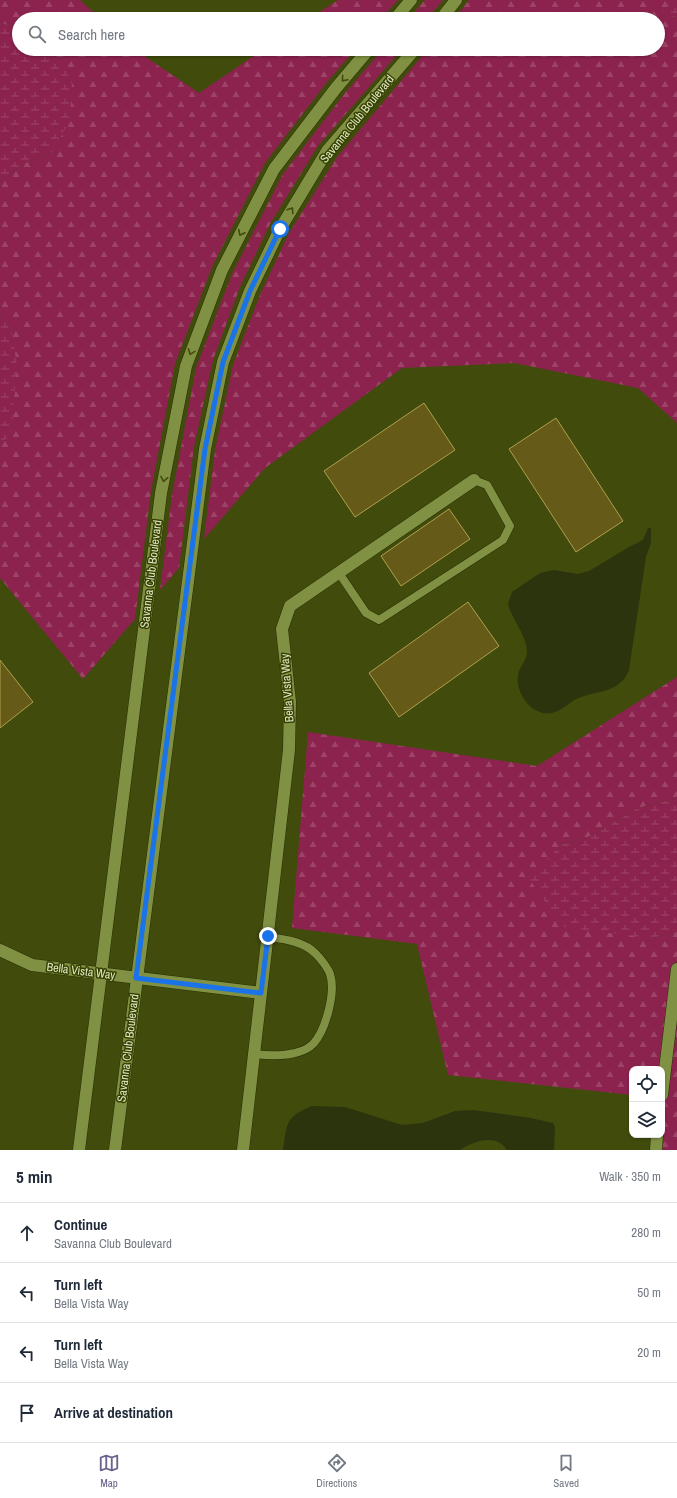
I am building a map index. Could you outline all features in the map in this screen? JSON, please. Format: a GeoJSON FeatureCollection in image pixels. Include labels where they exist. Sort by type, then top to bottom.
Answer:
{"type":"FeatureCollection","features":[{"type":"Feature","properties":{"kind":"street"},"geometry":{"type":"LineString","coordinates":[[401,12],[411,0]]}},
{"type":"Feature","properties":{"kind":"street"},"geometry":{"type":"LineString","coordinates":[[446,12],[456,0]]}},
{"type":"Feature","properties":{"kind":"street","name":"Savanna Club Boulevard"},"geometry":{"type":"LineString","coordinates":[[79,1150],[161,493],[186,366],[222,270],[274,169],[336,88],[363,56]]}},
{"type":"Feature","properties":{"kind":"street","name":"Savanna Club Boulevard"},"geometry":{"type":"LineString","coordinates":[[115,1150],[205,449],[223,362],[250,291],[280,229],[327,151],[409,56]]}},
{"type":"Feature","properties":{"kind":"street","name":"Bella Vista Way"},"geometry":{"type":"LineString","coordinates":[[243,1150],[289,750],[290,702],[282,629],[290,606],[474,480]]}},
{"type":"Feature","properties":{"kind":"street","name":"Bella Vista Way"},"geometry":{"type":"LineString","coordinates":[[0,950],[32,965],[261,993]]}},
{"type":"Feature","properties":{"kind":"street"},"geometry":{"type":"LineString","coordinates":[[665,1070],[677,969]]}},
{"type":"Feature","properties":{"kind":"street"},"geometry":{"type":"LineString","coordinates":[[656,1150],[657,1138]]}},
{"type":"Feature","properties":{"kind":"lane"},"geometry":{"type":"LineString","coordinates":[[339,573],[366,613],[379,620],[504,540],[510,526],[487,486],[474,480]]}},
{"type":"Feature","properties":{"kind":"lane"},"geometry":{"type":"LineString","coordinates":[[254,1054],[269,1055],[294,1053],[313,1044],[325,1025],[331,1000],[330,974],[315,953],[292,940],[268,936]]}},
{"type":"Feature","properties":{"kind":"green space"},"geometry":{"type":"Polygon","coordinates":[[[0,0],[80,0],[93,12],[12,12],[12,26],[0,23],[0,0]]]}},
{"type":"Feature","properties":{"kind":"green space"},"geometry":{"type":"Polygon","coordinates":[[[338,0],[398,0],[387,12],[320,12],[338,0]]]}},
{"type":"Feature","properties":{"kind":"green space"},"geometry":{"type":"Polygon","coordinates":[[[425,0],[443,0],[433,12],[414,12],[425,0]]]}},
{"type":"Feature","properties":{"kind":"green space"},"geometry":{"type":"Polygon","coordinates":[[[469,0],[668,0],[668,12],[677,18],[677,423],[638,388],[514,363],[402,368],[265,468],[204,539],[215,450],[233,365],[260,295],[289,233],[337,157],[422,56],[665,56],[665,12],[460,12],[469,0]]]}},
{"type":"Feature","properties":{"kind":"green space"},"geometry":{"type":"Polygon","coordinates":[[[668,0],[677,0],[677,18],[668,12],[668,0]]]}},
{"type":"Feature","properties":{"kind":"green space"},"geometry":{"type":"Polygon","coordinates":[[[0,23],[12,26],[12,56],[56,56],[72,81],[70,120],[52,153],[25,163],[0,181],[0,23]]]}},
{"type":"Feature","properties":{"kind":"green space"},"geometry":{"type":"Polygon","coordinates":[[[56,56],[144,56],[199,93],[254,56],[350,56],[327,82],[265,163],[212,267],[175,364],[151,491],[135,619],[83,679],[0,578],[0,444],[11,435],[12,333],[0,313],[0,181],[25,163],[52,153],[59,58],[56,56]]]}},
{"type":"Feature","properties":{"kind":"green space"},"geometry":{"type":"Polygon","coordinates":[[[377,56],[396,56],[318,146],[270,224],[240,287],[213,360],[194,447],[179,568],[160,590],[172,495],[196,368],[232,274],[283,174],[345,93],[377,56]]]}},
{"type":"Feature","properties":{"kind":"green space"},"geometry":{"type":"Polygon","coordinates":[[[0,313],[12,333],[17,366],[11,435],[0,444],[0,313]]]}},
{"type":"Feature","properties":{"kind":"green space"},"geometry":{"type":"Polygon","coordinates":[[[677,677],[677,798],[638,808],[591,836],[560,845],[651,938],[677,932],[677,1150],[659,1150],[660,1138],[665,1138],[665,1066],[629,1066],[629,1095],[448,1075],[417,944],[292,928],[308,732],[537,766],[677,677]]]}},
{"type":"Feature","properties":{"kind":"green space"},"geometry":{"type":"Polygon","coordinates":[[[677,798],[677,932],[651,938],[562,927],[530,880],[560,845],[591,836],[638,808],[677,798]]]}},
{"type":"Feature","properties":{"kind":"shaded area"},"geometry":{"type":"Polygon","coordinates":[[[648,528],[651,528],[651,543],[646,557],[629,670],[625,677],[621,683],[610,689],[577,698],[556,712],[545,713],[538,711],[526,702],[519,689],[518,675],[526,658],[527,652],[525,640],[508,604],[512,592],[540,573],[554,570],[578,574],[589,571],[643,540],[648,528]]]}},
{"type":"Feature","properties":{"kind":"shaded area"},"geometry":{"type":"Polygon","coordinates":[[[312,1106],[345,1107],[402,1125],[423,1123],[455,1111],[473,1110],[531,1118],[553,1123],[555,1127],[554,1150],[507,1150],[497,1142],[485,1140],[460,1150],[283,1150],[285,1133],[289,1122],[297,1114],[312,1106]]]}},
{"type":"Feature","properties":{"kind":"building"},"geometry":{"type":"Polygon","coordinates":[[[424,403],[455,450],[355,517],[324,471],[424,403]]]}},
{"type":"Feature","properties":{"kind":"building"},"geometry":{"type":"Polygon","coordinates":[[[556,418],[623,521],[576,552],[509,449],[556,418]]]}},
{"type":"Feature","properties":{"kind":"building"},"geometry":{"type":"Polygon","coordinates":[[[449,509],[470,539],[401,586],[381,556],[449,509]]]}},
{"type":"Feature","properties":{"kind":"building"},"geometry":{"type":"Polygon","coordinates":[[[468,602],[499,646],[399,717],[369,673],[468,602]]]}},
{"type":"Feature","properties":{"kind":"building"},"geometry":{"type":"Polygon","coordinates":[[[0,660],[33,702],[0,728],[0,660]]]}},
{"type":"Feature","properties":{"kind":"route"},"geometry":{"type":"LineString","coordinates":[[268,936],[261,993],[136,978],[205,449],[223,362],[250,291],[280,229]]}}]}
